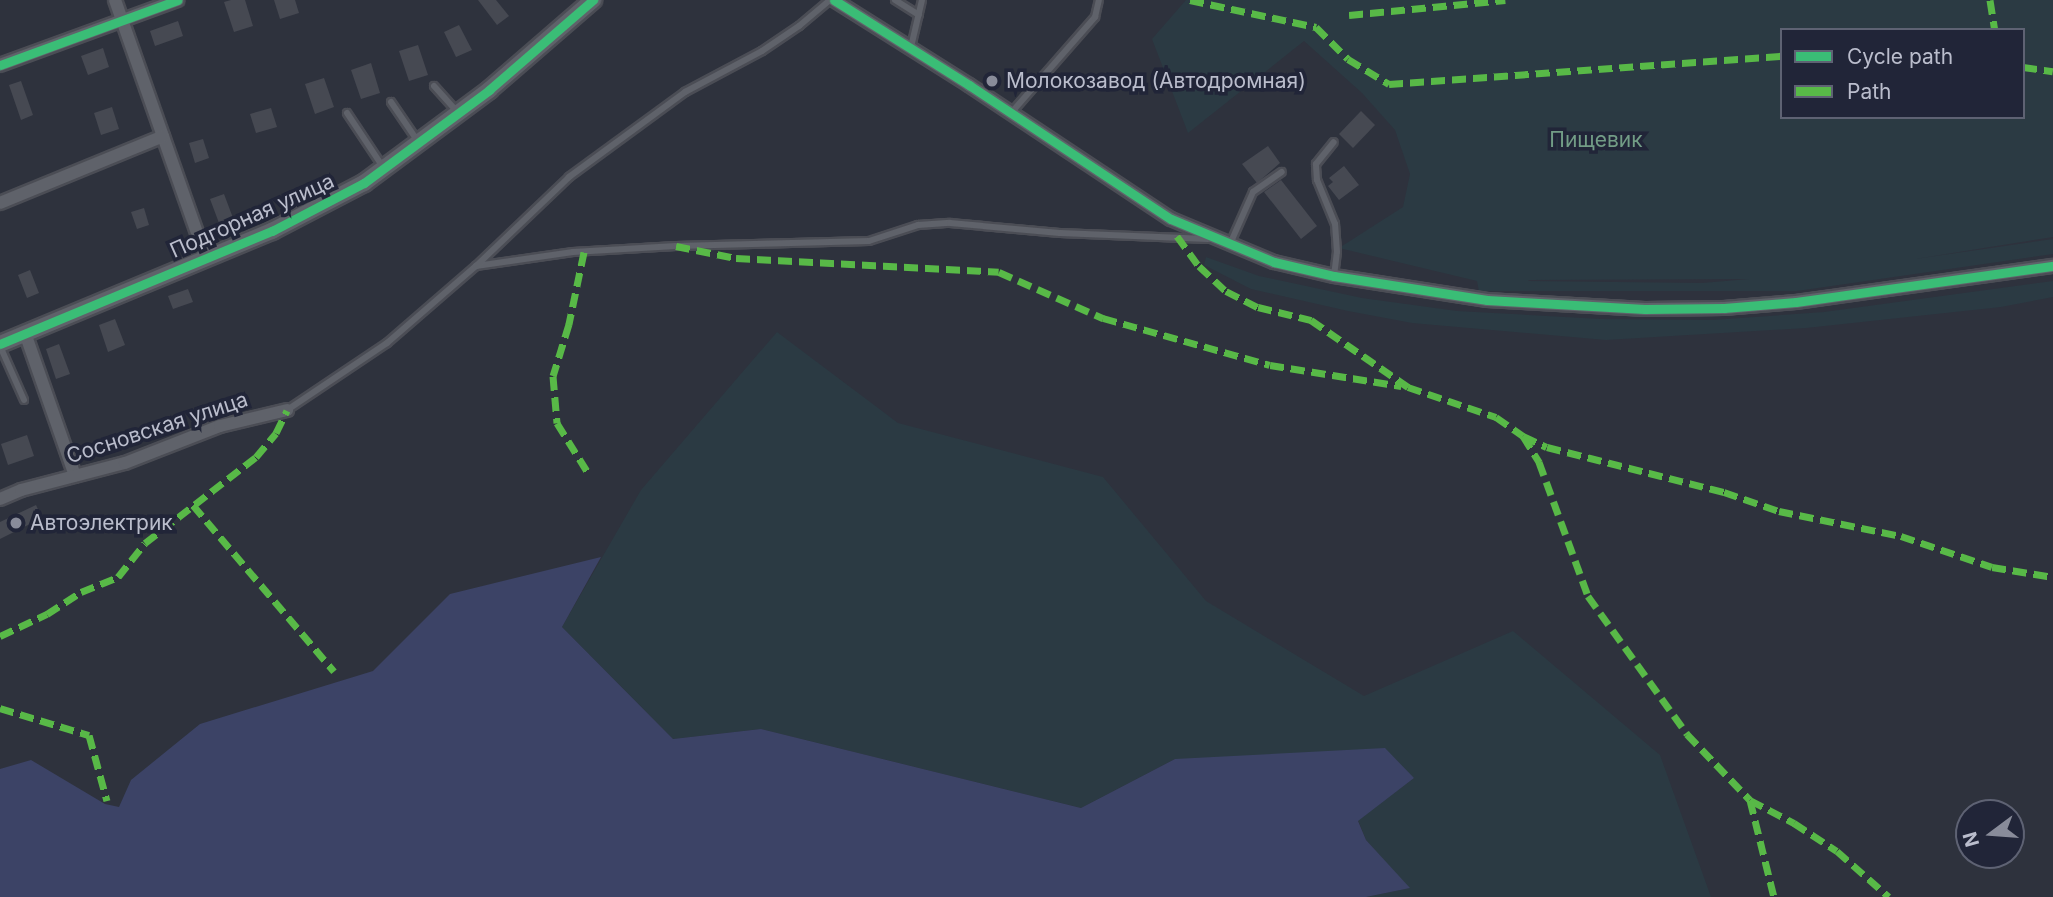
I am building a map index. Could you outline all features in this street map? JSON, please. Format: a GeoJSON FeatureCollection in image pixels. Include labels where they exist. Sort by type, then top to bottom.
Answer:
{"type":"FeatureCollection","features":[{"type":"Feature","properties":{"kind":"street"},"geometry":{"type":"LineString","coordinates":[[116,0],[206,258]]}},
{"type":"Feature","properties":{"kind":"street"},"geometry":{"type":"LineString","coordinates":[[0,65],[178,0]]}},
{"type":"Feature","properties":{"kind":"street","name":"Подгорная улица"},"geometry":{"type":"LineString","coordinates":[[0,345],[319,209],[420,144],[593,0]]}},
{"type":"Feature","properties":{"kind":"street"},"geometry":{"type":"LineString","coordinates":[[832,0],[911,47],[1171,219],[1274,262],[1334,276],[1487,300],[1645,309],[1724,308],[1796,302],[2053,266]]}},
{"type":"Feature","properties":{"kind":"street"},"geometry":{"type":"LineString","coordinates":[[0,203],[163,136]]}},
{"type":"Feature","properties":{"kind":"street"},"geometry":{"type":"LineString","coordinates":[[25,333],[75,476]]}},
{"type":"Feature","properties":{"kind":"street","name":"Сосновская улица"},"geometry":{"type":"LineString","coordinates":[[0,499],[21,490],[125,463],[220,426],[287,410]]}},
{"type":"Feature","properties":{"kind":"lane"},"geometry":{"type":"LineString","coordinates":[[287,410],[387,343],[476,266],[569,177],[685,92],[762,51],[832,0]]}},
{"type":"Feature","properties":{"kind":"lane"},"geometry":{"type":"LineString","coordinates":[[895,0],[919,15]]}},
{"type":"Feature","properties":{"kind":"lane"},"geometry":{"type":"LineString","coordinates":[[911,47],[922,0]]}},
{"type":"Feature","properties":{"kind":"lane"},"geometry":{"type":"LineString","coordinates":[[1011,113],[1095,17],[1099,0]]}},
{"type":"Feature","properties":{"kind":"lane"},"geometry":{"type":"LineString","coordinates":[[434,86],[459,114]]}},
{"type":"Feature","properties":{"kind":"lane"},"geometry":{"type":"LineString","coordinates":[[391,102],[420,144]]}},
{"type":"Feature","properties":{"kind":"lane"},"geometry":{"type":"LineString","coordinates":[[347,113],[384,169]]}},
{"type":"Feature","properties":{"kind":"lane"},"geometry":{"type":"LineString","coordinates":[[1334,142],[1316,164],[1317,180],[1335,224],[1337,252],[1334,276]]}},
{"type":"Feature","properties":{"kind":"lane"},"geometry":{"type":"LineString","coordinates":[[1229,245],[1253,192],[1282,172]]}},
{"type":"Feature","properties":{"kind":"lane"},"geometry":{"type":"LineString","coordinates":[[476,266],[572,252],[676,246],[869,241],[918,225],[950,223],[1060,233],[1216,240]]}},
{"type":"Feature","properties":{"kind":"lane"},"geometry":{"type":"LineString","coordinates":[[0,345],[24,400]]}},
{"type":"Feature","properties":{"kind":"green space","name":"Пищевик"},"geometry":{"type":"Polygon","coordinates":[[[1186,0],[2053,0],[2053,237],[1915,259],[2053,239],[2053,254],[1797,291],[1479,291],[1477,281],[1339,248],[1403,207],[1410,174],[1395,130],[1362,93],[1304,41],[1188,133],[1152,39],[1186,0]],[[1749,279],[1528,281],[1702,283],[1749,279]]]}},
{"type":"Feature","properties":{"kind":"green space"},"geometry":{"type":"Polygon","coordinates":[[[1206,257],[1259,276],[1362,298],[1457,311],[1601,319],[1712,320],[1824,312],[2053,281],[2053,297],[2001,307],[1806,328],[1606,340],[1412,323],[1348,311],[1251,289],[1204,265],[1206,257]]]}},
{"type":"Feature","properties":{"kind":"green space"},"geometry":{"type":"Polygon","coordinates":[[[777,332],[898,423],[1103,477],[1206,601],[1364,696],[1513,631],[1660,755],[1711,897],[1366,897],[1409,888],[1366,840],[1358,820],[1414,778],[1175,759],[1081,808],[761,729],[673,739],[562,627],[641,490],[777,332]]]}},
{"type":"Feature","properties":{"kind":"water"},"geometry":{"type":"Polygon","coordinates":[[[601,557],[562,627],[673,739],[761,729],[1081,808],[1175,759],[1385,748],[1414,778],[1358,821],[1366,840],[1410,888],[1366,897],[0,897],[0,769],[31,760],[105,804],[119,807],[131,780],[200,724],[373,671],[450,594],[601,557]]]}},
{"type":"Feature","properties":{"kind":"building"},"geometry":{"type":"Polygon","coordinates":[[[245,0],[253,26],[234,32],[224,2],[245,0]]]}},
{"type":"Feature","properties":{"kind":"building"},"geometry":{"type":"Polygon","coordinates":[[[274,0],[295,0],[299,13],[280,19],[274,0]]]}},
{"type":"Feature","properties":{"kind":"building"},"geometry":{"type":"Polygon","coordinates":[[[478,0],[496,0],[509,16],[497,25],[478,0]]]}},
{"type":"Feature","properties":{"kind":"building"},"geometry":{"type":"Polygon","coordinates":[[[178,21],[183,36],[155,46],[150,31],[178,21]]]}},
{"type":"Feature","properties":{"kind":"building"},"geometry":{"type":"Polygon","coordinates":[[[459,25],[472,50],[456,57],[444,32],[459,25]]]}},
{"type":"Feature","properties":{"kind":"building"},"geometry":{"type":"Polygon","coordinates":[[[418,45],[428,75],[409,81],[399,51],[418,45]]]}},
{"type":"Feature","properties":{"kind":"building"},"geometry":{"type":"Polygon","coordinates":[[[103,48],[109,67],[88,75],[81,56],[103,48]]]}},
{"type":"Feature","properties":{"kind":"building"},"geometry":{"type":"Polygon","coordinates":[[[371,63],[380,93],[361,99],[351,70],[371,63]]]}},
{"type":"Feature","properties":{"kind":"building"},"geometry":{"type":"Polygon","coordinates":[[[324,78],[334,107],[315,114],[305,84],[324,78]]]}},
{"type":"Feature","properties":{"kind":"building"},"geometry":{"type":"Polygon","coordinates":[[[21,81],[33,115],[21,120],[9,85],[21,81]]]}},
{"type":"Feature","properties":{"kind":"building"},"geometry":{"type":"Polygon","coordinates":[[[112,107],[119,129],[101,135],[94,113],[112,107]]]}},
{"type":"Feature","properties":{"kind":"building"},"geometry":{"type":"Polygon","coordinates":[[[271,108],[277,127],[256,133],[250,114],[271,108]]]}},
{"type":"Feature","properties":{"kind":"building"},"geometry":{"type":"Polygon","coordinates":[[[1361,111],[1375,125],[1353,148],[1339,134],[1361,111]]]}},
{"type":"Feature","properties":{"kind":"building"},"geometry":{"type":"Polygon","coordinates":[[[203,139],[209,158],[195,163],[189,143],[203,139]]]}},
{"type":"Feature","properties":{"kind":"building"},"geometry":{"type":"Polygon","coordinates":[[[1268,146],[1280,163],[1257,183],[1242,164],[1268,146]]]}},
{"type":"Feature","properties":{"kind":"building"},"geometry":{"type":"Polygon","coordinates":[[[1344,166],[1359,185],[1339,200],[1328,186],[1333,182],[1329,178],[1344,166]]]}},
{"type":"Feature","properties":{"kind":"building"},"geometry":{"type":"Polygon","coordinates":[[[1281,180],[1317,226],[1301,239],[1264,192],[1281,180]]]}},
{"type":"Feature","properties":{"kind":"building"},"geometry":{"type":"Polygon","coordinates":[[[224,194],[233,218],[219,223],[210,199],[224,194]]]}},
{"type":"Feature","properties":{"kind":"building"},"geometry":{"type":"Polygon","coordinates":[[[144,208],[149,225],[137,229],[131,212],[144,208]]]}},
{"type":"Feature","properties":{"kind":"building"},"geometry":{"type":"Polygon","coordinates":[[[30,270],[39,293],[27,298],[18,275],[30,270]]]}},
{"type":"Feature","properties":{"kind":"building"},"geometry":{"type":"Polygon","coordinates":[[[188,289],[193,302],[173,309],[168,296],[188,289]]]}},
{"type":"Feature","properties":{"kind":"building"},"geometry":{"type":"Polygon","coordinates":[[[115,319],[125,345],[108,352],[99,325],[115,319]]]}},
{"type":"Feature","properties":{"kind":"building"},"geometry":{"type":"Polygon","coordinates":[[[59,344],[70,374],[56,379],[46,349],[59,344]]]}},
{"type":"Feature","properties":{"kind":"building"},"geometry":{"type":"Polygon","coordinates":[[[27,435],[34,456],[8,465],[1,444],[27,435]]]}},
{"type":"Feature","properties":{"kind":"building"},"geometry":{"type":"Polygon","coordinates":[[[36,505],[42,518],[0,539],[0,522],[36,505]]]}},
{"type":"Feature","properties":{"kind":"marked path"},"geometry":{"type":"LineString","coordinates":[[1190,0],[1316,27],[1348,59],[1389,84],[1780,56]]}},
{"type":"Feature","properties":{"kind":"marked path"},"geometry":{"type":"LineString","coordinates":[[1349,15],[1505,0]]}},
{"type":"Feature","properties":{"kind":"marked path"},"geometry":{"type":"LineString","coordinates":[[1990,0],[1995,28]]}},
{"type":"Feature","properties":{"kind":"marked path"},"geometry":{"type":"LineString","coordinates":[[2025,67],[2053,71]]}},
{"type":"Feature","properties":{"kind":"marked path"},"geometry":{"type":"LineString","coordinates":[[1177,236],[1199,266],[1226,291],[1258,307],[1311,320],[1408,387],[1496,417],[1523,436],[1547,447],[1724,492],[1779,511],[1901,536],[1992,567],[2053,577]]}},
{"type":"Feature","properties":{"kind":"marked path"},"geometry":{"type":"LineString","coordinates":[[676,246],[736,258],[999,272],[1103,318],[1270,365],[1401,386]]}},
{"type":"Feature","properties":{"kind":"marked path"},"geometry":{"type":"LineString","coordinates":[[584,252],[569,324],[553,376],[557,423],[587,471]]}},
{"type":"Feature","properties":{"kind":"marked path"},"geometry":{"type":"LineString","coordinates":[[0,636],[47,614],[81,592],[118,577],[145,543],[256,457],[276,433],[287,410]]}},
{"type":"Feature","properties":{"kind":"marked path"},"geometry":{"type":"LineString","coordinates":[[1523,436],[1539,462],[1588,596],[1687,734],[1750,800],[1794,823],[1837,851],[1889,897]]}},
{"type":"Feature","properties":{"kind":"marked path"},"geometry":{"type":"LineString","coordinates":[[193,505],[334,671]]}},
{"type":"Feature","properties":{"kind":"marked path"},"geometry":{"type":"LineString","coordinates":[[0,708],[89,735],[107,801]]}},
{"type":"Feature","properties":{"kind":"marked path"},"geometry":{"type":"LineString","coordinates":[[1750,800],[1774,897]]}},
{"type":"Feature","properties":{"kind":"cycle path"},"geometry":{"type":"LineString","coordinates":[[0,65],[178,0]]}},
{"type":"Feature","properties":{"kind":"cycle path"},"geometry":{"type":"LineString","coordinates":[[0,344],[272,231],[364,183],[489,90],[593,0]]}},
{"type":"Feature","properties":{"kind":"cycle path"},"geometry":{"type":"LineString","coordinates":[[834,0],[969,85],[1171,219],[1274,262],[1334,276],[1487,300],[1645,309],[1724,308],[1796,302],[2053,266]]}},
{"type":"Feature","properties":{"kind":"place","name":"Молокозавод (Автодромная)"},"geometry":{"type":"Point","coordinates":[992,81]}},
{"type":"Feature","properties":{"kind":"place","name":"Автоэлектрик"},"geometry":{"type":"Point","coordinates":[16,523]}}]}
